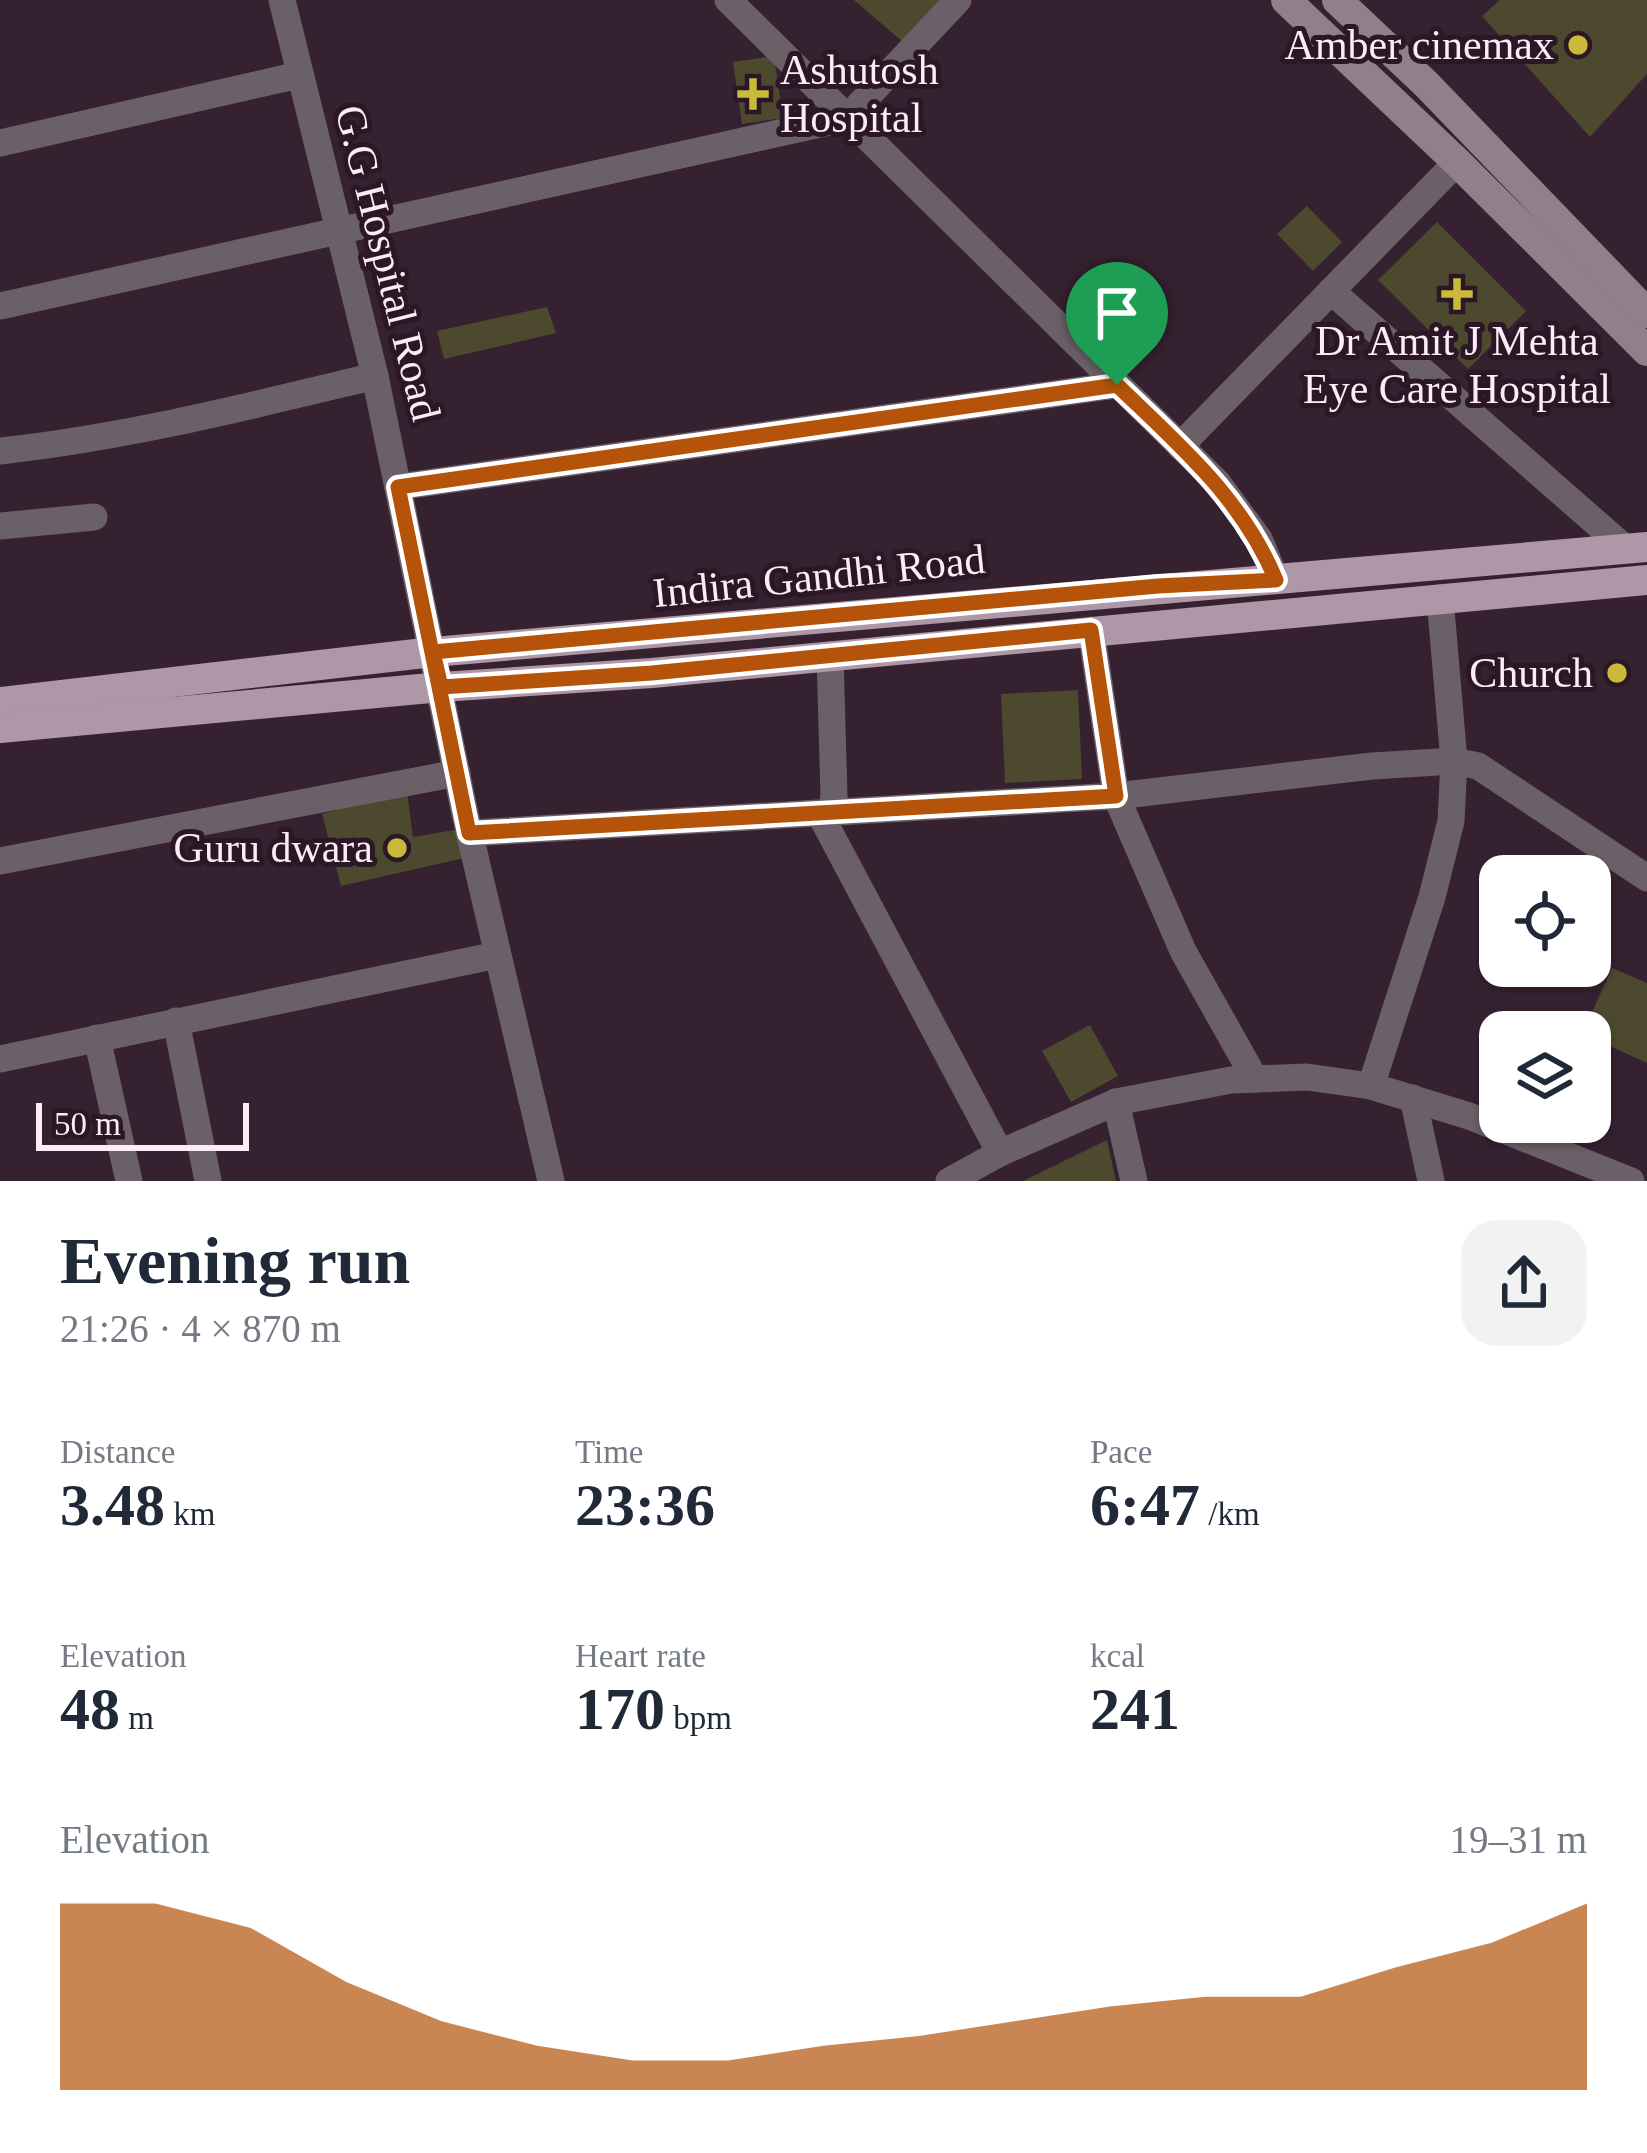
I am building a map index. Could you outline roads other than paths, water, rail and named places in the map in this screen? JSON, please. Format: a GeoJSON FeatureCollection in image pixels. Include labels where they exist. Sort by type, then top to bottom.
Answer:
{"type":"FeatureCollection","features":[{"type":"Feature","properties":{"kind":"main road"},"geometry":{"type":"LineString","coordinates":[[1286,0],[1647,351]]}},
{"type":"Feature","properties":{"kind":"main road"},"geometry":{"type":"LineString","coordinates":[[1337,0],[1426,84],[1647,313]]}},
{"type":"Feature","properties":{"kind":"main road"},"geometry":{"type":"LineString","coordinates":[[1402,110],[1426,84]]}},
{"type":"Feature","properties":{"kind":"main road","name":"Indira Gandhi Road"},"geometry":{"type":"LineString","coordinates":[[0,702],[433,652],[1636,548]]}},
{"type":"Feature","properties":{"kind":"main road","name":"Indira Gandhi Road"},"geometry":{"type":"LineString","coordinates":[[0,728],[1647,580]]}},
{"type":"Feature","properties":{"kind":"street","name":"G.G Hospital Road"},"geometry":{"type":"LineString","coordinates":[[282,0],[375,376],[469,833],[551,1181]]}},
{"type":"Feature","properties":{"kind":"street"},"geometry":{"type":"LineString","coordinates":[[728,0],[1216,482],[1259,539],[1276,580]]}},
{"type":"Feature","properties":{"kind":"street"},"geometry":{"type":"LineString","coordinates":[[0,306],[847,118],[958,0]]}},
{"type":"Feature","properties":{"kind":"street"},"geometry":{"type":"LineString","coordinates":[[0,143],[299,75]]}},
{"type":"Feature","properties":{"kind":"street"},"geometry":{"type":"LineString","coordinates":[[1180,446],[1457,162]]}},
{"type":"Feature","properties":{"kind":"street"},"geometry":{"type":"LineString","coordinates":[[1331,291],[1636,548]]}},
{"type":"Feature","properties":{"kind":"street"},"geometry":{"type":"LineString","coordinates":[[0,451],[167,426],[375,376]]}},
{"type":"Feature","properties":{"kind":"street"},"geometry":{"type":"LineString","coordinates":[[398,487],[1117,385]]}},
{"type":"Feature","properties":{"kind":"street"},"geometry":{"type":"LineString","coordinates":[[0,526],[94,517]]}},
{"type":"Feature","properties":{"kind":"street"},"geometry":{"type":"LineString","coordinates":[[1371,1086],[1432,897],[1451,821],[1454,760],[1440,598]]}},
{"type":"Feature","properties":{"kind":"street"},"geometry":{"type":"LineString","coordinates":[[1091,630],[1116,796],[1183,951],[1255,1079]]}},
{"type":"Feature","properties":{"kind":"street"},"geometry":{"type":"LineString","coordinates":[[826,814],[834,796],[830,655]]}},
{"type":"Feature","properties":{"kind":"street"},"geometry":{"type":"LineString","coordinates":[[469,833],[1116,796],[1454,760],[1478,766],[1647,878]]}},
{"type":"Feature","properties":{"kind":"street"},"geometry":{"type":"LineString","coordinates":[[0,861],[457,773]]}},
{"type":"Feature","properties":{"kind":"street"},"geometry":{"type":"LineString","coordinates":[[826,814],[1000,1153]]}},
{"type":"Feature","properties":{"kind":"street"},"geometry":{"type":"LineString","coordinates":[[0,1059],[497,955]]}},
{"type":"Feature","properties":{"kind":"street"},"geometry":{"type":"LineString","coordinates":[[176,1021],[208,1181]]}},
{"type":"Feature","properties":{"kind":"street"},"geometry":{"type":"LineString","coordinates":[[97,1038],[129,1181]]}},
{"type":"Feature","properties":{"kind":"street"},"geometry":{"type":"LineString","coordinates":[[949,1181],[1116,1102],[1255,1079],[1307,1078],[1371,1086],[1413,1098],[1630,1181]]}},
{"type":"Feature","properties":{"kind":"street"},"geometry":{"type":"LineString","coordinates":[[1413,1098],[1431,1181]]}},
{"type":"Feature","properties":{"kind":"street"},"geometry":{"type":"LineString","coordinates":[[1116,1102],[1134,1181]]}},
{"type":"Feature","properties":{"kind":"place","name":"Amber cinemax"},"geometry":{"type":"Point","coordinates":[1578,45]}},
{"type":"Feature","properties":{"kind":"place","name":"Ashutosh Hospital"},"geometry":{"type":"Point","coordinates":[753,94]}},
{"type":"Feature","properties":{"kind":"place","name":"Dr Amit J Mehta Eye Care Hospital"},"geometry":{"type":"Point","coordinates":[1457,294]}},
{"type":"Feature","properties":{"kind":"place","name":"Church"},"geometry":{"type":"Point","coordinates":[1617,673]}},
{"type":"Feature","properties":{"kind":"place","name":"Guru dwara"},"geometry":{"type":"Point","coordinates":[397,848]}}]}
